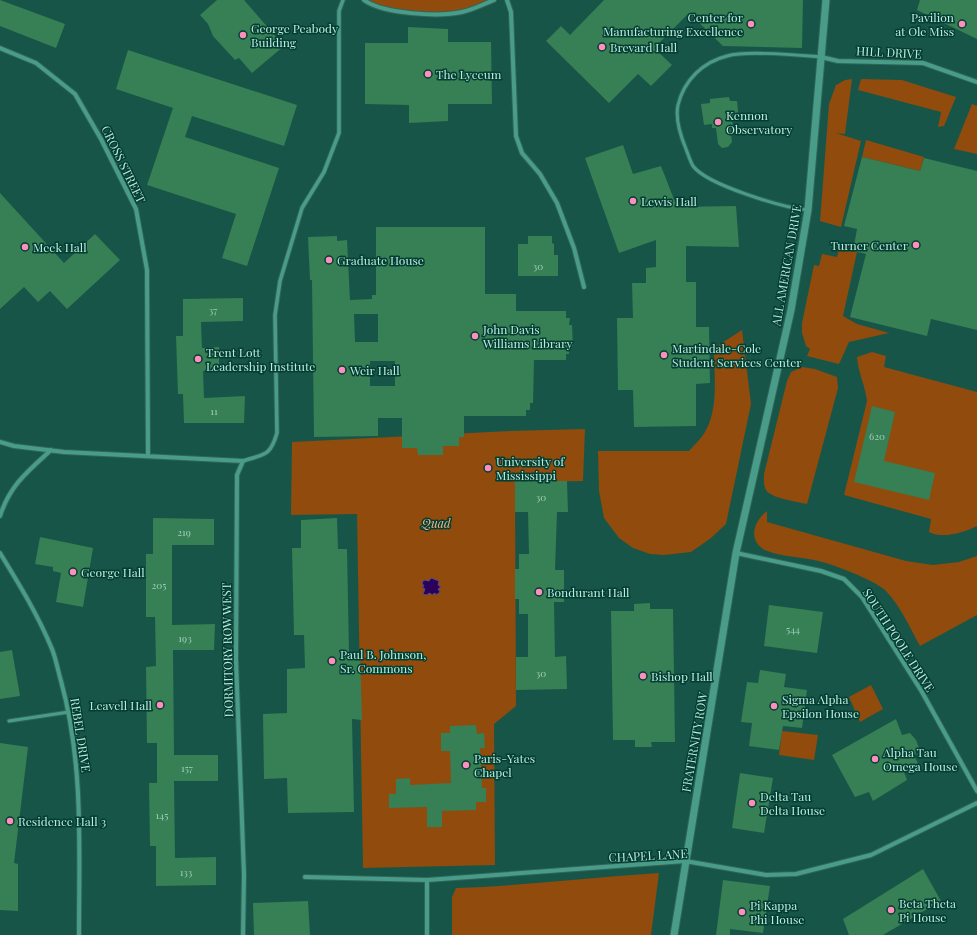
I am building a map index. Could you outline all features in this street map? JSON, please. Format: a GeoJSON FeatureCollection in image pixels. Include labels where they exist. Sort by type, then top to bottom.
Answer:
{"type":"FeatureCollection","features":[{"type":"Feature","properties":{"kind":"street"},"geometry":{"type":"LineString","coordinates":[[0,442],[14,446],[50,450],[243,461],[263,455],[273,448],[277,432],[275,315],[279,288],[302,208],[324,172],[339,133],[339,11],[343,0]]}},
{"type":"Feature","properties":{"kind":"street"},"geometry":{"type":"LineString","coordinates":[[364,0],[383,8],[420,14],[462,12],[494,0]]}},
{"type":"Feature","properties":{"kind":"street"},"geometry":{"type":"LineString","coordinates":[[508,0],[511,12],[516,136],[522,153],[540,174],[557,203],[574,248],[584,287]]}},
{"type":"Feature","properties":{"kind":"street","name":"ALL AMERICAN DRIVE"},"geometry":{"type":"LineString","coordinates":[[736,553],[791,310],[808,210],[826,0]]}},
{"type":"Feature","properties":{"kind":"street","name":"CROSS STREET"},"geometry":{"type":"LineString","coordinates":[[0,48],[36,63],[75,94],[101,139],[136,209],[147,270],[148,456]]}},
{"type":"Feature","properties":{"kind":"street","name":"HILL DRIVE"},"geometry":{"type":"LineString","coordinates":[[821,57],[838,60],[923,63],[977,82]]}},
{"type":"Feature","properties":{"kind":"street"},"geometry":{"type":"LineString","coordinates":[[0,516],[8,496],[20,478],[50,450]]}},
{"type":"Feature","properties":{"kind":"street","name":"DORMITORY ROW WEST"},"geometry":{"type":"LineString","coordinates":[[243,461],[237,475],[236,660],[243,867],[243,935]]}},
{"type":"Feature","properties":{"kind":"street","name":"REBEL DRIVE"},"geometry":{"type":"LineString","coordinates":[[0,553],[35,611],[52,651],[69,712],[77,758],[79,810],[79,935]]}},
{"type":"Feature","properties":{"kind":"street","name":"SOUTH POOLE DRIVE"},"geometry":{"type":"LineString","coordinates":[[736,553],[821,571],[844,579],[862,597],[922,692],[977,791]]}},
{"type":"Feature","properties":{"kind":"street","name":"FRATERNITY ROW"},"geometry":{"type":"LineString","coordinates":[[674,935],[736,553]]}},
{"type":"Feature","properties":{"kind":"street","name":"CHAPEL LANE"},"geometry":{"type":"LineString","coordinates":[[305,877],[427,880],[685,861],[766,875],[796,874],[871,855],[977,803]]}},
{"type":"Feature","properties":{"kind":"street"},"geometry":{"type":"LineString","coordinates":[[427,880],[428,935]]}},
{"type":"Feature","properties":{"kind":"lane"},"geometry":{"type":"LineString","coordinates":[[808,210],[781,204],[708,179],[694,166],[684,144],[678,123],[678,105],[696,71],[709,62],[728,55],[760,54],[821,57]]}},
{"type":"Feature","properties":{"kind":"lane"},"geometry":{"type":"LineString","coordinates":[[9,720],[69,712]]}},
{"type":"Feature","properties":{"kind":"shaded area","name":"University of Mississippi"},"geometry":{"type":"Polygon","coordinates":[[[0,0],[977,0],[977,935],[0,935],[0,0]]]}},
{"type":"Feature","properties":{"kind":"shaded area"},"geometry":{"type":"Polygon","coordinates":[[[431,578],[439,581],[438,585],[441,587],[438,589],[440,592],[436,595],[435,593],[432,595],[430,593],[426,595],[423,594],[425,589],[422,587],[424,586],[422,583],[424,580],[429,581],[431,578]]]}},
{"type":"Feature","properties":{"kind":"green space"},"geometry":{"type":"Polygon","coordinates":[[[364,0],[494,0],[466,11],[437,15],[399,11],[364,0]]]}},
{"type":"Feature","properties":{"kind":"green space"},"geometry":{"type":"Polygon","coordinates":[[[852,79],[845,134],[836,133],[861,141],[841,227],[820,221],[829,104],[836,85],[845,80],[852,79]]]}},
{"type":"Feature","properties":{"kind":"green space"},"geometry":{"type":"Polygon","coordinates":[[[861,79],[902,80],[956,97],[944,126],[938,127],[941,112],[858,90],[861,79]]]}},
{"type":"Feature","properties":{"kind":"green space"},"geometry":{"type":"Polygon","coordinates":[[[972,104],[977,106],[977,154],[954,149],[972,104]]]}},
{"type":"Feature","properties":{"kind":"green space"},"geometry":{"type":"Polygon","coordinates":[[[866,140],[924,157],[920,171],[862,157],[866,140]]]}},
{"type":"Feature","properties":{"kind":"green space"},"geometry":{"type":"Polygon","coordinates":[[[839,249],[857,252],[843,316],[857,324],[889,333],[849,342],[839,364],[807,356],[810,349],[806,346],[802,333],[802,323],[814,265],[819,266],[822,254],[837,257],[839,249]]]}},
{"type":"Feature","properties":{"kind":"green space"},"geometry":{"type":"Polygon","coordinates":[[[742,330],[751,404],[726,524],[711,538],[691,552],[664,555],[650,554],[633,548],[619,538],[604,518],[599,491],[598,451],[689,451],[705,432],[712,413],[715,391],[714,348],[742,330]]]}},
{"type":"Feature","properties":{"kind":"green space"},"geometry":{"type":"Polygon","coordinates":[[[872,352],[886,356],[884,367],[977,392],[977,526],[966,531],[953,534],[935,534],[929,532],[931,519],[844,495],[867,401],[857,357],[872,352]]]}},
{"type":"Feature","properties":{"kind":"green space"},"geometry":{"type":"Polygon","coordinates":[[[802,367],[815,369],[837,377],[838,388],[807,504],[773,495],[766,490],[764,486],[764,474],[787,381],[791,372],[802,367]]]}},
{"type":"Feature","properties":{"kind":"green space","name":"Quad"},"geometry":{"type":"Polygon","coordinates":[[[585,429],[583,481],[515,482],[516,706],[494,724],[495,865],[363,868],[357,514],[291,515],[292,442],[510,431],[585,429]]]}},
{"type":"Feature","properties":{"kind":"green space"},"geometry":{"type":"Polygon","coordinates":[[[767,511],[767,522],[906,561],[933,565],[959,562],[977,556],[977,615],[920,646],[905,618],[891,597],[886,591],[872,582],[852,572],[814,560],[774,553],[763,549],[758,545],[755,540],[754,530],[762,515],[767,511]]]}},
{"type":"Feature","properties":{"kind":"green space"},"geometry":{"type":"Polygon","coordinates":[[[871,685],[883,709],[860,722],[849,697],[871,685]]]}},
{"type":"Feature","properties":{"kind":"green space"},"geometry":{"type":"Polygon","coordinates":[[[782,731],[818,735],[814,760],[779,755],[782,731]]]}},
{"type":"Feature","properties":{"kind":"green space"},"geometry":{"type":"Polygon","coordinates":[[[659,873],[651,935],[452,935],[452,897],[456,888],[659,873]]]}},
{"type":"Feature","properties":{"kind":"building"},"geometry":{"type":"Polygon","coordinates":[[[0,0],[65,24],[56,48],[0,26],[0,0]]]}},
{"type":"Feature","properties":{"kind":"building","name":"George Peabody Building"},"geometry":{"type":"Polygon","coordinates":[[[217,0],[244,0],[284,46],[252,73],[239,58],[235,60],[213,36],[208,24],[200,15],[217,0]]]}},
{"type":"Feature","properties":{"kind":"building"},"geometry":{"type":"Polygon","coordinates":[[[604,0],[803,0],[802,48],[723,46],[689,13],[654,48],[672,65],[651,86],[638,74],[609,103],[546,41],[561,26],[570,35],[604,0]]]}},
{"type":"Feature","properties":{"kind":"building","name":"Pavilion at Ole Miss"},"geometry":{"type":"Polygon","coordinates":[[[920,0],[977,0],[977,39],[917,10],[920,0]]]}},
{"type":"Feature","properties":{"kind":"building","name":"The Lyceum"},"geometry":{"type":"Polygon","coordinates":[[[408,27],[448,29],[448,42],[491,42],[492,104],[448,104],[448,121],[409,123],[409,105],[365,104],[365,43],[408,43],[408,27]]]}},
{"type":"Feature","properties":{"kind":"building"},"geometry":{"type":"Polygon","coordinates":[[[128,50],[297,105],[284,146],[192,116],[185,137],[279,168],[247,266],[222,258],[236,214],[147,185],[173,108],[116,89],[128,50]]]}},
{"type":"Feature","properties":{"kind":"building","name":"Kennon Observatory"},"geometry":{"type":"Polygon","coordinates":[[[729,97],[730,101],[737,101],[739,120],[732,121],[733,125],[730,126],[732,142],[728,147],[722,148],[718,144],[716,128],[712,128],[712,124],[704,125],[701,104],[710,103],[710,99],[729,97]]]}},
{"type":"Feature","properties":{"kind":"building"},"geometry":{"type":"Polygon","coordinates":[[[623,145],[633,174],[661,166],[677,207],[736,206],[739,247],[686,246],[686,282],[696,282],[696,327],[709,327],[710,383],[696,384],[696,426],[634,427],[633,390],[618,390],[617,318],[633,318],[632,283],[646,283],[646,268],[656,267],[656,240],[619,253],[585,158],[623,145]]]}},
{"type":"Feature","properties":{"kind":"building","name":"Turner Center"},"geometry":{"type":"Polygon","coordinates":[[[862,157],[920,171],[924,158],[977,171],[977,330],[931,319],[927,336],[850,317],[866,254],[853,251],[857,229],[844,226],[862,157]]]}},
{"type":"Feature","properties":{"kind":"building","name":"Meek Hall"},"geometry":{"type":"Polygon","coordinates":[[[0,193],[64,263],[95,234],[120,260],[67,309],[50,291],[38,302],[24,287],[0,309],[0,193]]]}},
{"type":"Feature","properties":{"kind":"building","name":"John Davis Williams Library"},"geometry":{"type":"Polygon","coordinates":[[[376,227],[485,227],[485,294],[516,294],[516,311],[566,311],[566,318],[570,318],[569,325],[572,325],[573,346],[569,347],[569,354],[566,354],[566,360],[534,360],[533,403],[530,403],[530,410],[526,410],[526,416],[464,416],[464,437],[459,437],[459,446],[443,446],[443,455],[418,455],[417,448],[402,448],[402,418],[378,418],[378,436],[314,437],[312,280],[310,280],[308,237],[337,236],[337,241],[347,240],[350,300],[372,299],[372,295],[376,295],[376,227]],[[354,314],[355,342],[378,342],[378,314],[354,314]],[[370,361],[370,386],[395,386],[395,361],[370,361]]]}},
{"type":"Feature","properties":{"kind":"building"},"geometry":{"type":"Polygon","coordinates":[[[528,236],[552,236],[554,255],[558,255],[558,276],[518,276],[518,244],[528,244],[528,236]]]}},
{"type":"Feature","properties":{"kind":"building"},"geometry":{"type":"Polygon","coordinates":[[[243,298],[243,321],[201,322],[202,348],[219,347],[219,370],[203,371],[204,398],[245,396],[244,423],[184,423],[183,394],[178,394],[176,336],[183,336],[183,299],[243,298]]]}},
{"type":"Feature","properties":{"kind":"building"},"geometry":{"type":"Polygon","coordinates":[[[872,406],[895,412],[884,461],[935,473],[929,500],[854,482],[872,406]]]}},
{"type":"Feature","properties":{"kind":"building"},"geometry":{"type":"Polygon","coordinates":[[[515,481],[567,481],[568,512],[557,512],[555,570],[564,570],[564,602],[554,602],[555,657],[566,656],[567,689],[516,690],[516,657],[528,657],[528,614],[519,614],[519,599],[515,599],[515,569],[519,569],[519,554],[529,554],[528,512],[515,512],[515,481]]]}},
{"type":"Feature","properties":{"kind":"building"},"geometry":{"type":"Polygon","coordinates":[[[153,518],[214,519],[214,545],[172,545],[172,625],[215,624],[214,650],[173,650],[174,755],[218,755],[218,781],[174,781],[175,858],[216,857],[216,885],[156,886],[156,846],[150,846],[149,783],[157,783],[157,743],[147,743],[146,667],[156,666],[155,617],[146,617],[146,554],[153,554],[153,518]]]}},
{"type":"Feature","properties":{"kind":"building","name":"Paul B. Johnson, Sr. Commons"},"geometry":{"type":"Polygon","coordinates":[[[337,518],[338,549],[347,549],[349,653],[360,653],[362,720],[352,719],[354,812],[288,813],[287,778],[264,779],[263,714],[287,713],[287,669],[305,668],[304,635],[294,635],[292,548],[301,548],[301,520],[337,518]]]}},
{"type":"Feature","properties":{"kind":"building","name":"George Hall"},"geometry":{"type":"Polygon","coordinates":[[[40,537],[93,548],[83,607],[56,602],[61,573],[53,571],[53,567],[35,564],[40,537]]]}},
{"type":"Feature","properties":{"kind":"building","name":"Bishop Hall"},"geometry":{"type":"Polygon","coordinates":[[[650,603],[650,609],[673,609],[675,742],[651,742],[652,747],[635,747],[635,740],[613,740],[611,611],[634,611],[634,604],[650,603]]]}},
{"type":"Feature","properties":{"kind":"building"},"geometry":{"type":"Polygon","coordinates":[[[769,605],[823,612],[817,653],[764,646],[769,605]]]}},
{"type":"Feature","properties":{"kind":"building"},"geometry":{"type":"Polygon","coordinates":[[[12,650],[20,696],[0,699],[0,652],[12,650]]]}},
{"type":"Feature","properties":{"kind":"building","name":"Sigma Alpha Epsilon House"},"geometry":{"type":"Polygon","coordinates":[[[760,670],[786,674],[784,687],[807,690],[802,728],[783,726],[779,750],[749,746],[752,723],[741,722],[747,682],[758,683],[760,670]]]}},
{"type":"Feature","properties":{"kind":"building","name":"Alpha Tau Omega House"},"geometry":{"type":"Polygon","coordinates":[[[896,719],[902,735],[910,733],[916,740],[919,748],[914,756],[918,763],[904,772],[907,780],[873,801],[869,792],[855,797],[832,755],[896,719]]]}},
{"type":"Feature","properties":{"kind":"building","name":"Paris-Yates Chapel"},"geometry":{"type":"Polygon","coordinates":[[[476,725],[477,734],[484,733],[485,748],[480,748],[482,788],[486,788],[486,802],[476,802],[476,810],[442,811],[442,827],[427,827],[427,807],[389,808],[389,794],[396,794],[396,779],[410,778],[410,785],[451,783],[450,751],[441,751],[441,733],[450,733],[450,726],[476,725]]]}},
{"type":"Feature","properties":{"kind":"building","name":"Residence Hall 3"},"geometry":{"type":"Polygon","coordinates":[[[0,743],[28,747],[14,863],[18,864],[18,911],[0,910],[0,743]]]}},
{"type":"Feature","properties":{"kind":"building","name":"Delta Tau Delta House"},"geometry":{"type":"Polygon","coordinates":[[[740,773],[773,778],[764,833],[732,828],[740,773]]]}},
{"type":"Feature","properties":{"kind":"building","name":"Beta Theta Pi House"},"geometry":{"type":"Polygon","coordinates":[[[923,869],[941,901],[883,935],[849,935],[843,919],[923,869]]]}},
{"type":"Feature","properties":{"kind":"building","name":"Pi Kappa Phi House"},"geometry":{"type":"Polygon","coordinates":[[[723,880],[770,886],[763,933],[730,929],[730,935],[716,935],[723,880]]]}},
{"type":"Feature","properties":{"kind":"building"},"geometry":{"type":"Polygon","coordinates":[[[308,901],[310,935],[254,935],[253,903],[308,901]]]}},
{"type":"Feature","properties":{"kind":"place","name":"Center for Manufacturing Excellence"},"geometry":{"type":"Point","coordinates":[751,24]}},
{"type":"Feature","properties":{"kind":"place","name":"Pavilion at Ole Miss"},"geometry":{"type":"Point","coordinates":[962,24]}},
{"type":"Feature","properties":{"kind":"place","name":"George Peabody Building"},"geometry":{"type":"Point","coordinates":[243,35]}},
{"type":"Feature","properties":{"kind":"place","name":"Brevard Hall"},"geometry":{"type":"Point","coordinates":[602,47]}},
{"type":"Feature","properties":{"kind":"place","name":"The Lyceum"},"geometry":{"type":"Point","coordinates":[428,74]}},
{"type":"Feature","properties":{"kind":"place","name":"Kennon Observatory"},"geometry":{"type":"Point","coordinates":[718,122]}},
{"type":"Feature","properties":{"kind":"place","name":"Lewis Hall"},"geometry":{"type":"Point","coordinates":[633,201]}},
{"type":"Feature","properties":{"kind":"place","name":"Turner Center"},"geometry":{"type":"Point","coordinates":[916,245]}},
{"type":"Feature","properties":{"kind":"place","name":"Meek Hall"},"geometry":{"type":"Point","coordinates":[25,247]}},
{"type":"Feature","properties":{"kind":"place","name":"Graduate House"},"geometry":{"type":"Point","coordinates":[329,260]}},
{"type":"Feature","properties":{"kind":"place","name":"John Davis Williams Library"},"geometry":{"type":"Point","coordinates":[475,336]}},
{"type":"Feature","properties":{"kind":"place","name":"Martindale-Cole Student Services Center"},"geometry":{"type":"Point","coordinates":[664,355]}},
{"type":"Feature","properties":{"kind":"place","name":"Trent Lott Leadership Institute"},"geometry":{"type":"Point","coordinates":[198,359]}},
{"type":"Feature","properties":{"kind":"place","name":"Weir Hall"},"geometry":{"type":"Point","coordinates":[342,370]}},
{"type":"Feature","properties":{"kind":"place","name":"University of Mississippi"},"geometry":{"type":"Point","coordinates":[488,468]}},
{"type":"Feature","properties":{"kind":"place","name":"George Hall"},"geometry":{"type":"Point","coordinates":[73,572]}},
{"type":"Feature","properties":{"kind":"place","name":"Bondurant Hall"},"geometry":{"type":"Point","coordinates":[539,592]}},
{"type":"Feature","properties":{"kind":"place","name":"Paul B. Johnson, Sr. Commons"},"geometry":{"type":"Point","coordinates":[332,661]}},
{"type":"Feature","properties":{"kind":"place","name":"Bishop Hall"},"geometry":{"type":"Point","coordinates":[643,676]}},
{"type":"Feature","properties":{"kind":"place","name":"Leavell Hall"},"geometry":{"type":"Point","coordinates":[160,705]}},
{"type":"Feature","properties":{"kind":"place","name":"Sigma Alpha Epsilon House"},"geometry":{"type":"Point","coordinates":[774,706]}},
{"type":"Feature","properties":{"kind":"place","name":"Alpha Tau Omega House"},"geometry":{"type":"Point","coordinates":[875,759]}},
{"type":"Feature","properties":{"kind":"place","name":"Paris-Yates Chapel"},"geometry":{"type":"Point","coordinates":[466,765]}},
{"type":"Feature","properties":{"kind":"place","name":"Delta Tau Delta House"},"geometry":{"type":"Point","coordinates":[752,803]}},
{"type":"Feature","properties":{"kind":"place","name":"Residence Hall 3"},"geometry":{"type":"Point","coordinates":[10,821]}},
{"type":"Feature","properties":{"kind":"place","name":"Beta Theta Pi House"},"geometry":{"type":"Point","coordinates":[891,910]}},
{"type":"Feature","properties":{"kind":"place","name":"Pi Kappa Phi House"},"geometry":{"type":"Point","coordinates":[742,912]}}]}
